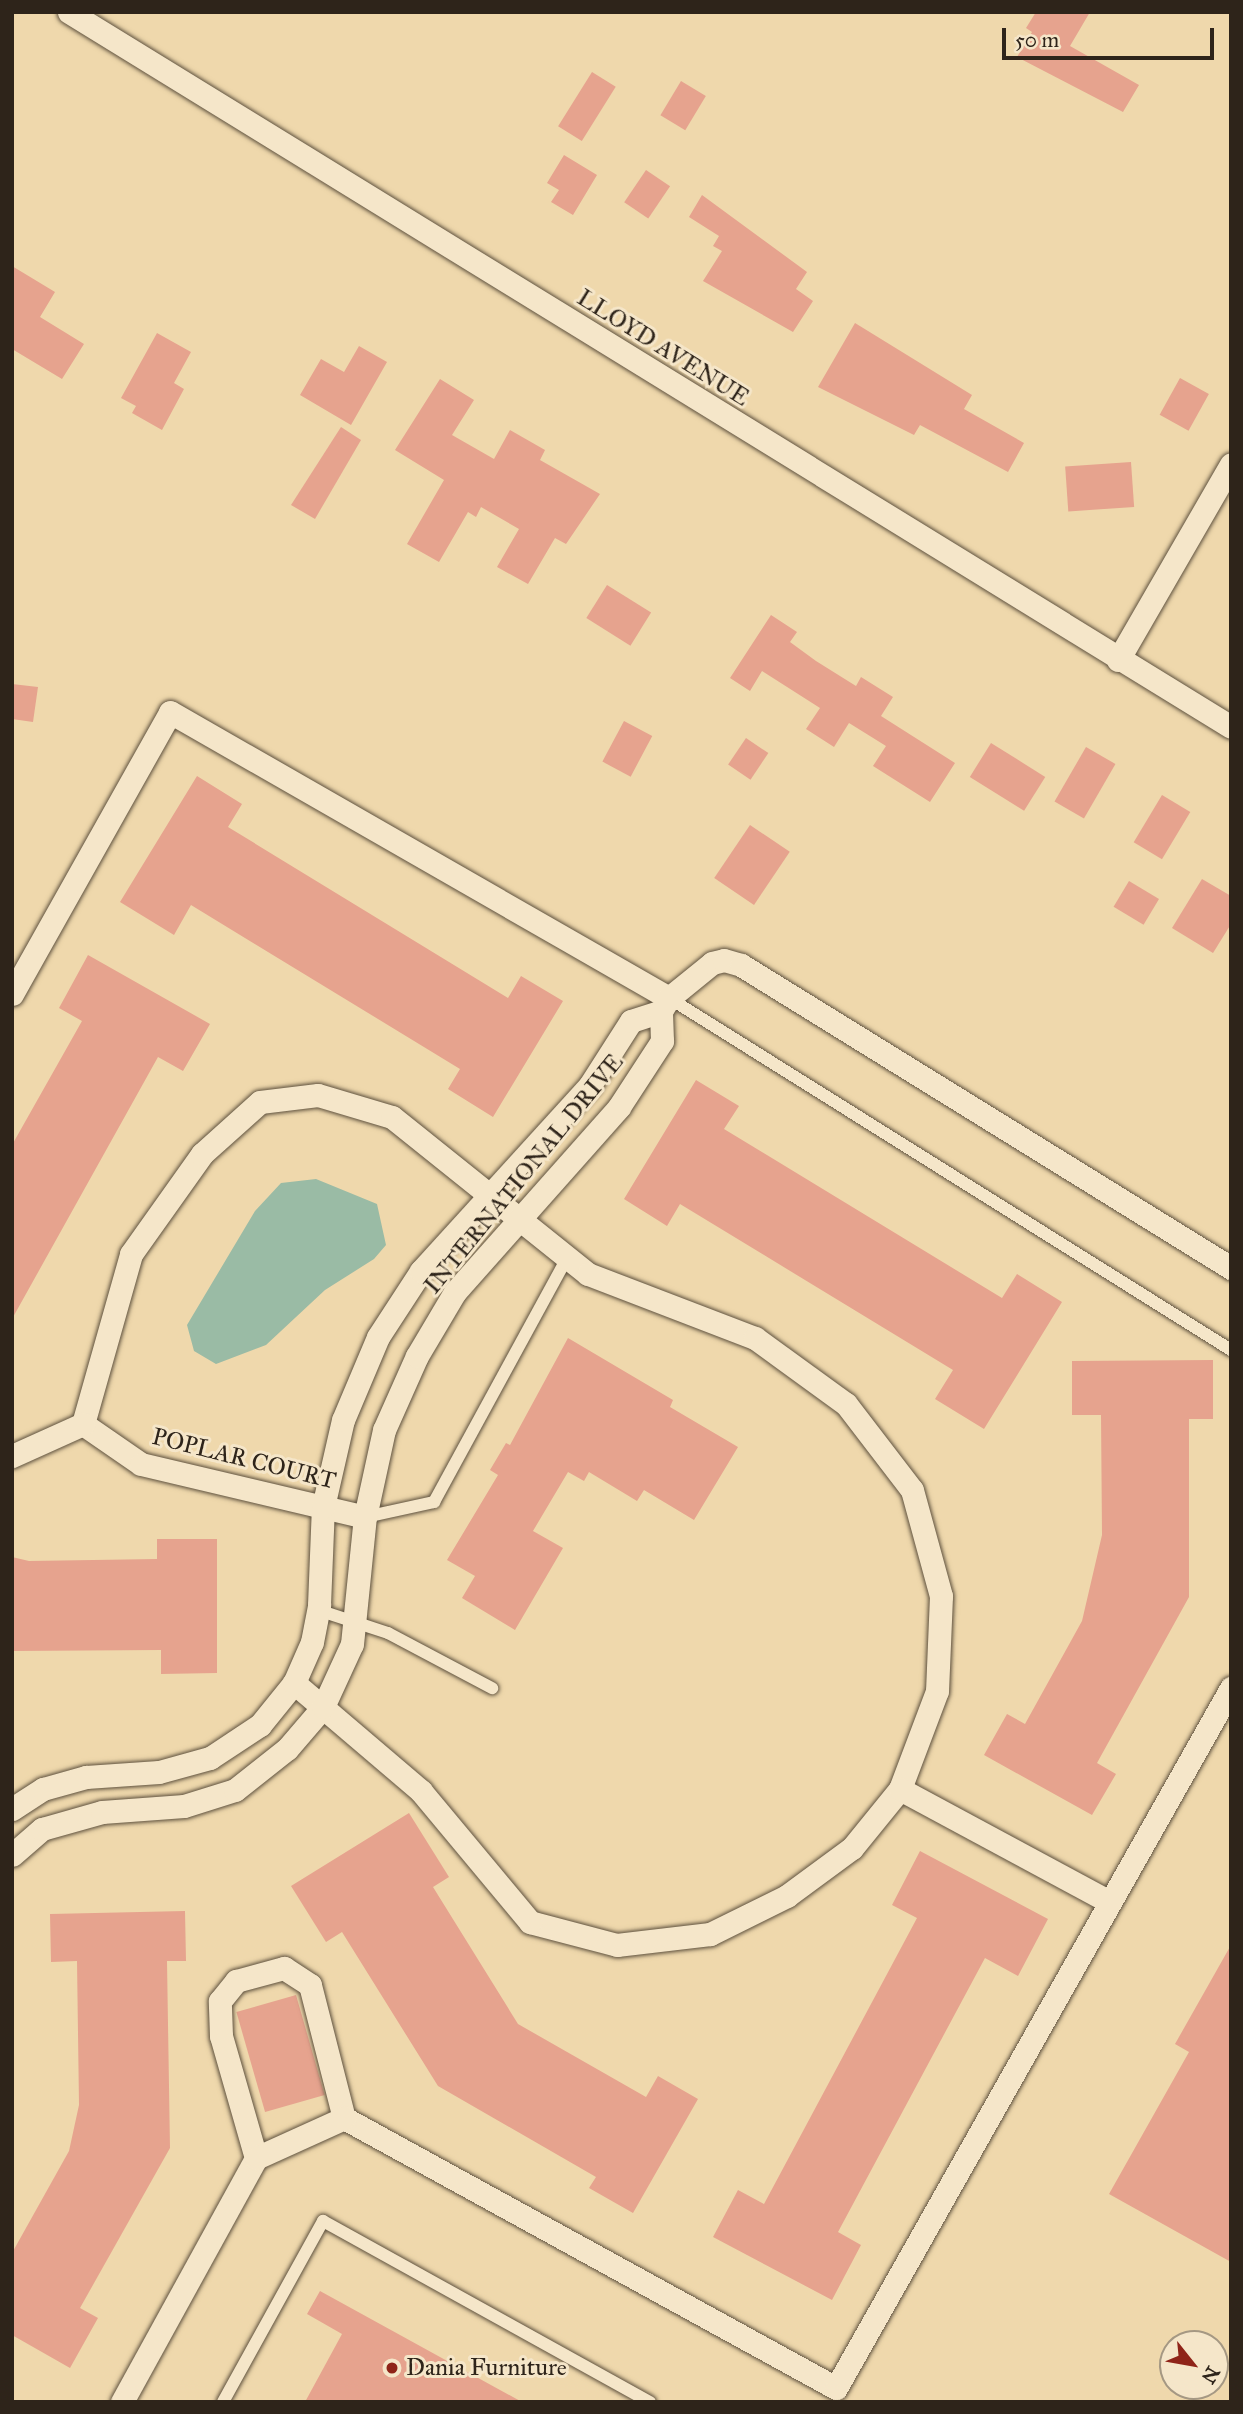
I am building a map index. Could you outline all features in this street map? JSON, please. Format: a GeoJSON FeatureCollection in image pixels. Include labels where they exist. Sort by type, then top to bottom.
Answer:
{"type":"FeatureCollection","features":[{"type":"Feature","properties":{"kind":"street","name":"LLOYD AVENUE"},"geometry":{"type":"LineString","coordinates":[[69,12],[1118,660],[1231,727]]}},
{"type":"Feature","properties":{"kind":"street"},"geometry":{"type":"LineString","coordinates":[[1118,660],[1231,464]]}},
{"type":"Feature","properties":{"kind":"street"},"geometry":{"type":"LineString","coordinates":[[12,994],[170,712],[665,1004]]}},
{"type":"Feature","properties":{"kind":"street","name":"INTERNATIONAL DRIVE"},"geometry":{"type":"LineString","coordinates":[[12,1809],[43,1789],[86,1777],[159,1772],[210,1758],[260,1725],[294,1683],[312,1642],[318,1610],[323,1507],[343,1420],[378,1338],[421,1271],[492,1196],[590,1085],[631,1021],[665,1004],[712,963],[724,960],[741,965],[1231,1268]]}},
{"type":"Feature","properties":{"kind":"street","name":"INTERNATIONAL DRIVE"},"geometry":{"type":"LineString","coordinates":[[12,1855],[42,1829],[102,1812],[184,1806],[235,1790],[287,1749],[323,1707],[352,1644],[365,1517],[384,1430],[417,1356],[455,1292],[626,1096],[662,1041],[665,1004]]}},
{"type":"Feature","properties":{"kind":"street"},"geometry":{"type":"LineString","coordinates":[[12,1456],[83,1424],[131,1254],[202,1154],[260,1102],[318,1095],[392,1117],[588,1274],[755,1338],[846,1404],[912,1490],[941,1596],[937,1691],[900,1788],[852,1848],[787,1896],[710,1934],[617,1945],[530,1922],[421,1791],[294,1683]]}},
{"type":"Feature","properties":{"kind":"street","name":"POPLAR COURT"},"geometry":{"type":"LineString","coordinates":[[83,1424],[141,1464],[365,1517]]}},
{"type":"Feature","properties":{"kind":"street"},"geometry":{"type":"LineString","coordinates":[[256,2158],[221,2036],[219,2001],[236,1981],[284,1968],[310,1985],[344,2118],[836,2388],[1231,1688]]}},
{"type":"Feature","properties":{"kind":"street"},"geometry":{"type":"LineString","coordinates":[[900,1788],[1111,1902]]}},
{"type":"Feature","properties":{"kind":"street"},"geometry":{"type":"LineString","coordinates":[[122,2402],[256,2158],[344,2118]]}},
{"type":"Feature","properties":{"kind":"lane"},"geometry":{"type":"LineString","coordinates":[[665,1004],[1231,1350]]}},
{"type":"Feature","properties":{"kind":"lane"},"geometry":{"type":"LineString","coordinates":[[365,1517],[435,1502],[567,1258]]}},
{"type":"Feature","properties":{"kind":"lane"},"geometry":{"type":"LineString","coordinates":[[318,1610],[388,1633],[492,1688]]}},
{"type":"Feature","properties":{"kind":"lane"},"geometry":{"type":"LineString","coordinates":[[223,2402],[323,2221],[650,2402]]}},
{"type":"Feature","properties":{"kind":"shaded area"},"geometry":{"type":"Polygon","coordinates":[[[316,1179],[377,1204],[386,1245],[374,1259],[325,1290],[266,1345],[216,1364],[194,1351],[187,1325],[255,1211],[281,1183],[316,1179]]]}},
{"type":"Feature","properties":{"kind":"building"},"geometry":{"type":"Polygon","coordinates":[[[1036,12],[1090,12],[1070,46],[1139,85],[1123,112],[1017,57],[1032,32],[1026,28],[1036,12]]]}},
{"type":"Feature","properties":{"kind":"building"},"geometry":{"type":"Polygon","coordinates":[[[592,72],[616,87],[582,141],[558,126],[592,72]]]}},
{"type":"Feature","properties":{"kind":"building"},"geometry":{"type":"Polygon","coordinates":[[[681,81],[706,96],[685,130],[660,115],[681,81]]]}},
{"type":"Feature","properties":{"kind":"building"},"geometry":{"type":"Polygon","coordinates":[[[564,155],[597,175],[573,215],[551,202],[559,190],[547,183],[564,155]]]}},
{"type":"Feature","properties":{"kind":"building"},"geometry":{"type":"Polygon","coordinates":[[[646,170],[670,186],[648,219],[624,202],[646,170]]]}},
{"type":"Feature","properties":{"kind":"building"},"geometry":{"type":"Polygon","coordinates":[[[702,195],[807,272],[796,289],[813,301],[793,332],[703,281],[722,251],[713,246],[719,236],[689,217],[702,195]]]}},
{"type":"Feature","properties":{"kind":"building"},"geometry":{"type":"Polygon","coordinates":[[[12,266],[55,292],[40,317],[84,344],[62,379],[12,349],[12,266]]]}},
{"type":"Feature","properties":{"kind":"building"},"geometry":{"type":"Polygon","coordinates":[[[855,323],[972,395],[964,409],[1024,443],[1008,472],[920,425],[914,435],[818,387],[855,323]]]}},
{"type":"Feature","properties":{"kind":"building"},"geometry":{"type":"Polygon","coordinates":[[[157,333],[191,352],[174,383],[184,389],[162,430],[132,413],[136,406],[121,398],[157,333]]]}},
{"type":"Feature","properties":{"kind":"building"},"geometry":{"type":"Polygon","coordinates":[[[359,346],[387,362],[351,425],[300,395],[321,359],[344,372],[359,346]]]}},
{"type":"Feature","properties":{"kind":"building"},"geometry":{"type":"Polygon","coordinates":[[[1180,378],[1209,394],[1189,431],[1160,415],[1180,378]]]}},
{"type":"Feature","properties":{"kind":"building"},"geometry":{"type":"Polygon","coordinates":[[[440,379],[474,400],[452,435],[494,459],[510,430],[545,450],[540,460],[600,494],[566,544],[555,538],[528,584],[497,567],[519,529],[481,507],[476,517],[468,512],[439,562],[407,544],[444,480],[395,450],[440,379]]]}},
{"type":"Feature","properties":{"kind":"building"},"geometry":{"type":"Polygon","coordinates":[[[341,427],[361,440],[315,519],[291,505],[341,427]]]}},
{"type":"Feature","properties":{"kind":"building"},"geometry":{"type":"Polygon","coordinates":[[[1131,462],[1134,507],[1068,511],[1065,467],[1131,462]]]}},
{"type":"Feature","properties":{"kind":"building"},"geometry":{"type":"Polygon","coordinates":[[[607,585],[651,613],[630,646],[586,618],[607,585]]]}},
{"type":"Feature","properties":{"kind":"building"},"geometry":{"type":"Polygon","coordinates":[[[771,615],[797,632],[790,642],[816,661],[856,686],[861,677],[893,697],[881,716],[955,763],[930,802],[873,766],[886,746],[849,723],[834,747],[806,729],[820,708],[762,671],[750,691],[730,678],[771,615]]]}},
{"type":"Feature","properties":{"kind":"building"},"geometry":{"type":"Polygon","coordinates":[[[12,684],[38,687],[33,722],[12,719],[12,684]]]}},
{"type":"Feature","properties":{"kind":"building"},"geometry":{"type":"Polygon","coordinates":[[[624,721],[652,736],[631,777],[602,762],[624,721]]]}},
{"type":"Feature","properties":{"kind":"building"},"geometry":{"type":"Polygon","coordinates":[[[746,738],[768,753],[750,780],[728,765],[746,738]]]}},
{"type":"Feature","properties":{"kind":"building"},"geometry":{"type":"Polygon","coordinates":[[[991,743],[1045,777],[1024,811],[970,777],[991,743]]]}},
{"type":"Feature","properties":{"kind":"building"},"geometry":{"type":"Polygon","coordinates":[[[1086,747],[1115,764],[1084,819],[1054,802],[1086,747]]]}},
{"type":"Feature","properties":{"kind":"building"},"geometry":{"type":"Polygon","coordinates":[[[197,776],[242,804],[228,827],[508,998],[521,976],[563,1001],[493,1117],[448,1089],[460,1069],[191,905],[174,935],[120,902],[197,776]]]}},
{"type":"Feature","properties":{"kind":"building"},"geometry":{"type":"Polygon","coordinates":[[[1162,795],[1190,812],[1162,859],[1134,842],[1162,795]]]}},
{"type":"Feature","properties":{"kind":"building"},"geometry":{"type":"Polygon","coordinates":[[[750,825],[790,852],[754,905],[714,878],[750,825]]]}},
{"type":"Feature","properties":{"kind":"building"},"geometry":{"type":"Polygon","coordinates":[[[1202,879],[1231,896],[1231,924],[1213,953],[1172,928],[1202,879]]]}},
{"type":"Feature","properties":{"kind":"building"},"geometry":{"type":"Polygon","coordinates":[[[1129,881],[1159,899],[1144,925],[1114,907],[1129,881]]]}},
{"type":"Feature","properties":{"kind":"building"},"geometry":{"type":"Polygon","coordinates":[[[88,955],[210,1024],[183,1071],[158,1057],[12,1319],[12,1145],[82,1021],[59,1008],[88,955]]]}},
{"type":"Feature","properties":{"kind":"building"},"geometry":{"type":"Polygon","coordinates":[[[696,1080],[739,1106],[724,1129],[1002,1298],[1017,1274],[1062,1302],[984,1429],[935,1399],[953,1370],[680,1204],[667,1226],[624,1199],[696,1080]]]}},
{"type":"Feature","properties":{"kind":"building"},"geometry":{"type":"Polygon","coordinates":[[[568,1338],[673,1400],[670,1407],[738,1447],[694,1520],[644,1490],[637,1501],[589,1472],[584,1481],[568,1472],[533,1531],[563,1548],[515,1630],[462,1598],[475,1576],[447,1560],[498,1475],[490,1470],[506,1443],[510,1445],[568,1338]]]}},
{"type":"Feature","properties":{"kind":"building"},"geometry":{"type":"Polygon","coordinates":[[[1213,1360],[1213,1419],[1189,1419],[1189,1597],[1097,1763],[1116,1774],[1092,1815],[984,1755],[1007,1714],[1025,1724],[1082,1621],[1102,1535],[1101,1415],[1072,1415],[1072,1361],[1213,1360]]]}},
{"type":"Feature","properties":{"kind":"building"},"geometry":{"type":"Polygon","coordinates":[[[157,1539],[217,1539],[217,1673],[161,1674],[161,1650],[12,1651],[12,1557],[29,1561],[157,1559],[157,1539]]]}},
{"type":"Feature","properties":{"kind":"building"},"geometry":{"type":"Polygon","coordinates":[[[409,1813],[449,1877],[433,1887],[518,2024],[646,2097],[658,2076],[698,2099],[633,2213],[589,2188],[596,2177],[438,2086],[342,1932],[326,1942],[291,1886],[409,1813]]]}},
{"type":"Feature","properties":{"kind":"building"},"geometry":{"type":"Polygon","coordinates":[[[920,1851],[1048,1919],[1018,1976],[985,1958],[838,2232],[861,2245],[832,2300],[713,2237],[738,2190],[764,2204],[917,1918],[892,1905],[920,1851]]]}},
{"type":"Feature","properties":{"kind":"building"},"geometry":{"type":"Polygon","coordinates":[[[185,1911],[186,1961],[167,1961],[170,2148],[80,2308],[98,2318],[70,2368],[12,2335],[12,2253],[69,2151],[79,2105],[77,1961],[51,1962],[50,1914],[185,1911]]]}},
{"type":"Feature","properties":{"kind":"building"},"geometry":{"type":"Polygon","coordinates":[[[1231,1945],[1231,2262],[1109,2194],[1189,2052],[1175,2044],[1231,1945]]]}},
{"type":"Feature","properties":{"kind":"building"},"geometry":{"type":"Polygon","coordinates":[[[296,1995],[325,2095],[265,2112],[236,2012],[296,1995]]]}},
{"type":"Feature","properties":{"kind":"building","name":"Dania Furniture"},"geometry":{"type":"Polygon","coordinates":[[[320,2291],[522,2402],[305,2402],[342,2334],[307,2314],[320,2291]]]}},
{"type":"Feature","properties":{"kind":"place","name":"Dania Furniture"},"geometry":{"type":"Point","coordinates":[392,2368]}}]}
